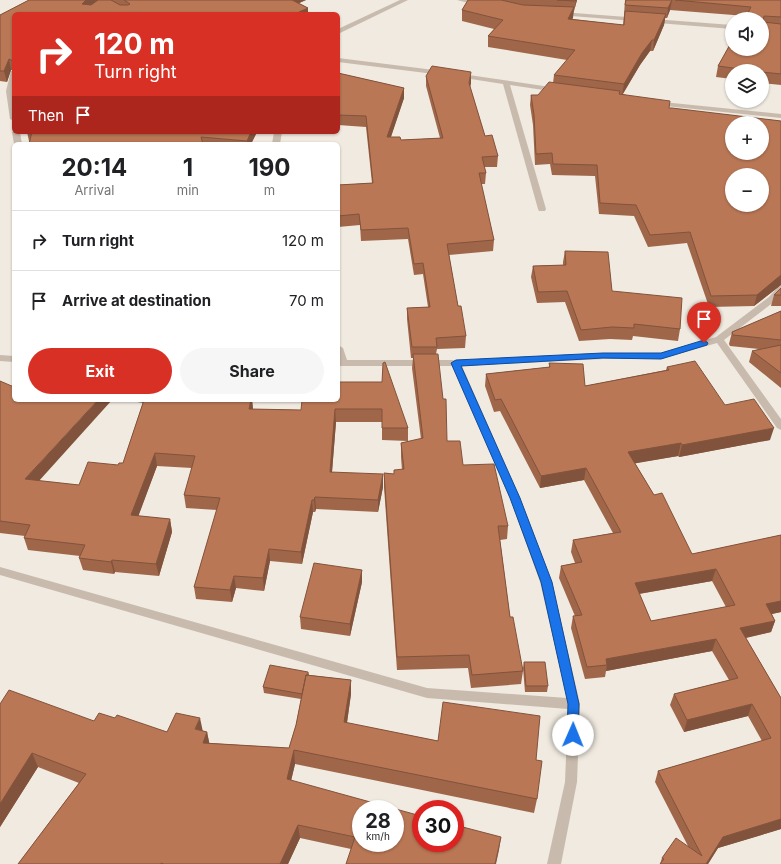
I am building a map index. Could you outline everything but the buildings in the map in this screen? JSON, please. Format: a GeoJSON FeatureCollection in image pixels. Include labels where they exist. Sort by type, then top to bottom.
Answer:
{"type":"FeatureCollection","features":[{"type":"Feature","properties":{"kind":"street"},"geometry":{"type":"LineString","coordinates":[[340,31],[405,0]]}},
{"type":"Feature","properties":{"kind":"street"},"geometry":{"type":"LineString","coordinates":[[460,0],[491,6]]}},
{"type":"Feature","properties":{"kind":"street"},"geometry":{"type":"LineString","coordinates":[[554,13],[725,26]]}},
{"type":"Feature","properties":{"kind":"street"},"geometry":{"type":"LineString","coordinates":[[340,60],[568,91]]}},
{"type":"Feature","properties":{"kind":"street"},"geometry":{"type":"LineString","coordinates":[[12,82],[10,91],[12,105]]}},
{"type":"Feature","properties":{"kind":"street"},"geometry":{"type":"LineString","coordinates":[[506,83],[542,209]]}},
{"type":"Feature","properties":{"kind":"street"},"geometry":{"type":"LineString","coordinates":[[644,102],[781,116]]}},
{"type":"Feature","properties":{"kind":"street"},"geometry":{"type":"LineString","coordinates":[[340,362],[456,363],[603,356],[661,356],[719,339],[772,299],[781,289]]}},
{"type":"Feature","properties":{"kind":"street"},"geometry":{"type":"LineString","coordinates":[[719,339],[781,426]]}},
{"type":"Feature","properties":{"kind":"street"},"geometry":{"type":"LineString","coordinates":[[0,358],[12,359]]}},
{"type":"Feature","properties":{"kind":"street"},"geometry":{"type":"LineString","coordinates":[[456,363],[515,498],[546,582],[574,704],[571,782],[554,864]]}},
{"type":"Feature","properties":{"kind":"street"},"geometry":{"type":"LineString","coordinates":[[0,571],[427,693],[574,704]]}},
{"type":"Feature","properties":{"kind":"route"},"geometry":{"type":"LineString","coordinates":[[573,735],[574,704],[546,582],[515,498],[456,363],[632,355],[661,356],[704,343]]}}]}
